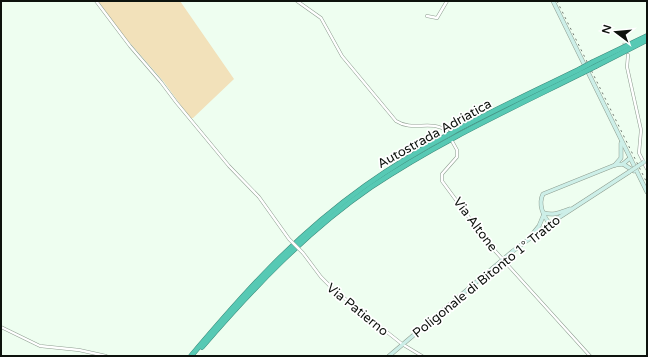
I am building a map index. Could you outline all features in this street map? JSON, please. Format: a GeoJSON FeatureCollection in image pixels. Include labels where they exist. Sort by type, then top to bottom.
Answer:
{"type":"FeatureCollection","features":[{"type":"Feature","properties":{"kind":"highway","name":"Autostrada Adriatica"},"geometry":{"type":"LineString","coordinates":[[195,356],[247,296],[285,258],[324,223],[366,191],[444,142],[647,36]]}},
{"type":"Feature","properties":{"kind":"highway","name":"Autostrada Adriatica"},"geometry":{"type":"LineString","coordinates":[[594,64],[647,40]]}},
{"type":"Feature","properties":{"kind":"highway","name":"Autostrada Adriatica"},"geometry":{"type":"LineString","coordinates":[[191,356],[259,277],[300,238],[352,195],[390,169],[452,132],[581,71]]}},
{"type":"Feature","properties":{"kind":"main road"},"geometry":{"type":"LineString","coordinates":[[553,1],[647,192]]}},
{"type":"Feature","properties":{"kind":"main road"},"geometry":{"type":"LineString","coordinates":[[619,161],[622,149],[620,138]]}},
{"type":"Feature","properties":{"kind":"main road"},"geometry":{"type":"LineString","coordinates":[[615,165],[619,161],[630,158]]}},
{"type":"Feature","properties":{"kind":"main road"},"geometry":{"type":"LineString","coordinates":[[550,224],[546,220],[541,205],[543,194],[594,175],[615,165],[623,164],[630,158]]}},
{"type":"Feature","properties":{"kind":"main road","name":"Poligonale di Bitonto 1° Tratto"},"geometry":{"type":"LineString","coordinates":[[389,356],[526,242],[578,205],[646,161]]}},
{"type":"Feature","properties":{"kind":"main road"},"geometry":{"type":"LineString","coordinates":[[623,164],[638,175]]}},
{"type":"Feature","properties":{"kind":"main road"},"geometry":{"type":"LineString","coordinates":[[544,213],[549,215],[558,214],[578,205]]}},
{"type":"Feature","properties":{"kind":"main road"},"geometry":{"type":"LineString","coordinates":[[526,242],[539,226],[544,213]]}},
{"type":"Feature","properties":{"kind":"street","name":"Via Patierno"},"geometry":{"type":"LineString","coordinates":[[96,1],[130,46],[161,82],[228,166],[258,197],[289,239],[303,253],[321,278],[402,344],[422,356]]}},
{"type":"Feature","properties":{"kind":"street"},"geometry":{"type":"LineString","coordinates":[[297,1],[321,18],[342,56],[396,121],[408,125],[436,124],[447,131]]}},
{"type":"Feature","properties":{"kind":"street"},"geometry":{"type":"LineString","coordinates":[[427,16],[437,18],[447,1]]}},
{"type":"Feature","properties":{"kind":"street"},"geometry":{"type":"LineString","coordinates":[[628,55],[628,67],[641,130],[639,153],[647,169]]}},
{"type":"Feature","properties":{"kind":"street","name":"Via Altone"},"geometry":{"type":"LineString","coordinates":[[452,141],[457,150],[457,157],[442,174],[442,181],[487,242],[590,356]]}},
{"type":"Feature","properties":{"kind":"street"},"geometry":{"type":"LineString","coordinates":[[1,327],[40,346],[79,350],[106,356]]}},
{"type":"Feature","properties":{"kind":"shaded area"},"geometry":{"type":"Polygon","coordinates":[[[98,1],[180,1],[234,79],[193,118],[190,118],[164,82],[123,35],[98,1]]]}},
{"type":"Feature","properties":{"kind":"tunnel"},"geometry":{"type":"LineString","coordinates":[[623,43],[628,55]]}},
{"type":"Feature","properties":{"kind":"railway"},"geometry":{"type":"LineString","coordinates":[[557,1],[647,183]]}}]}
